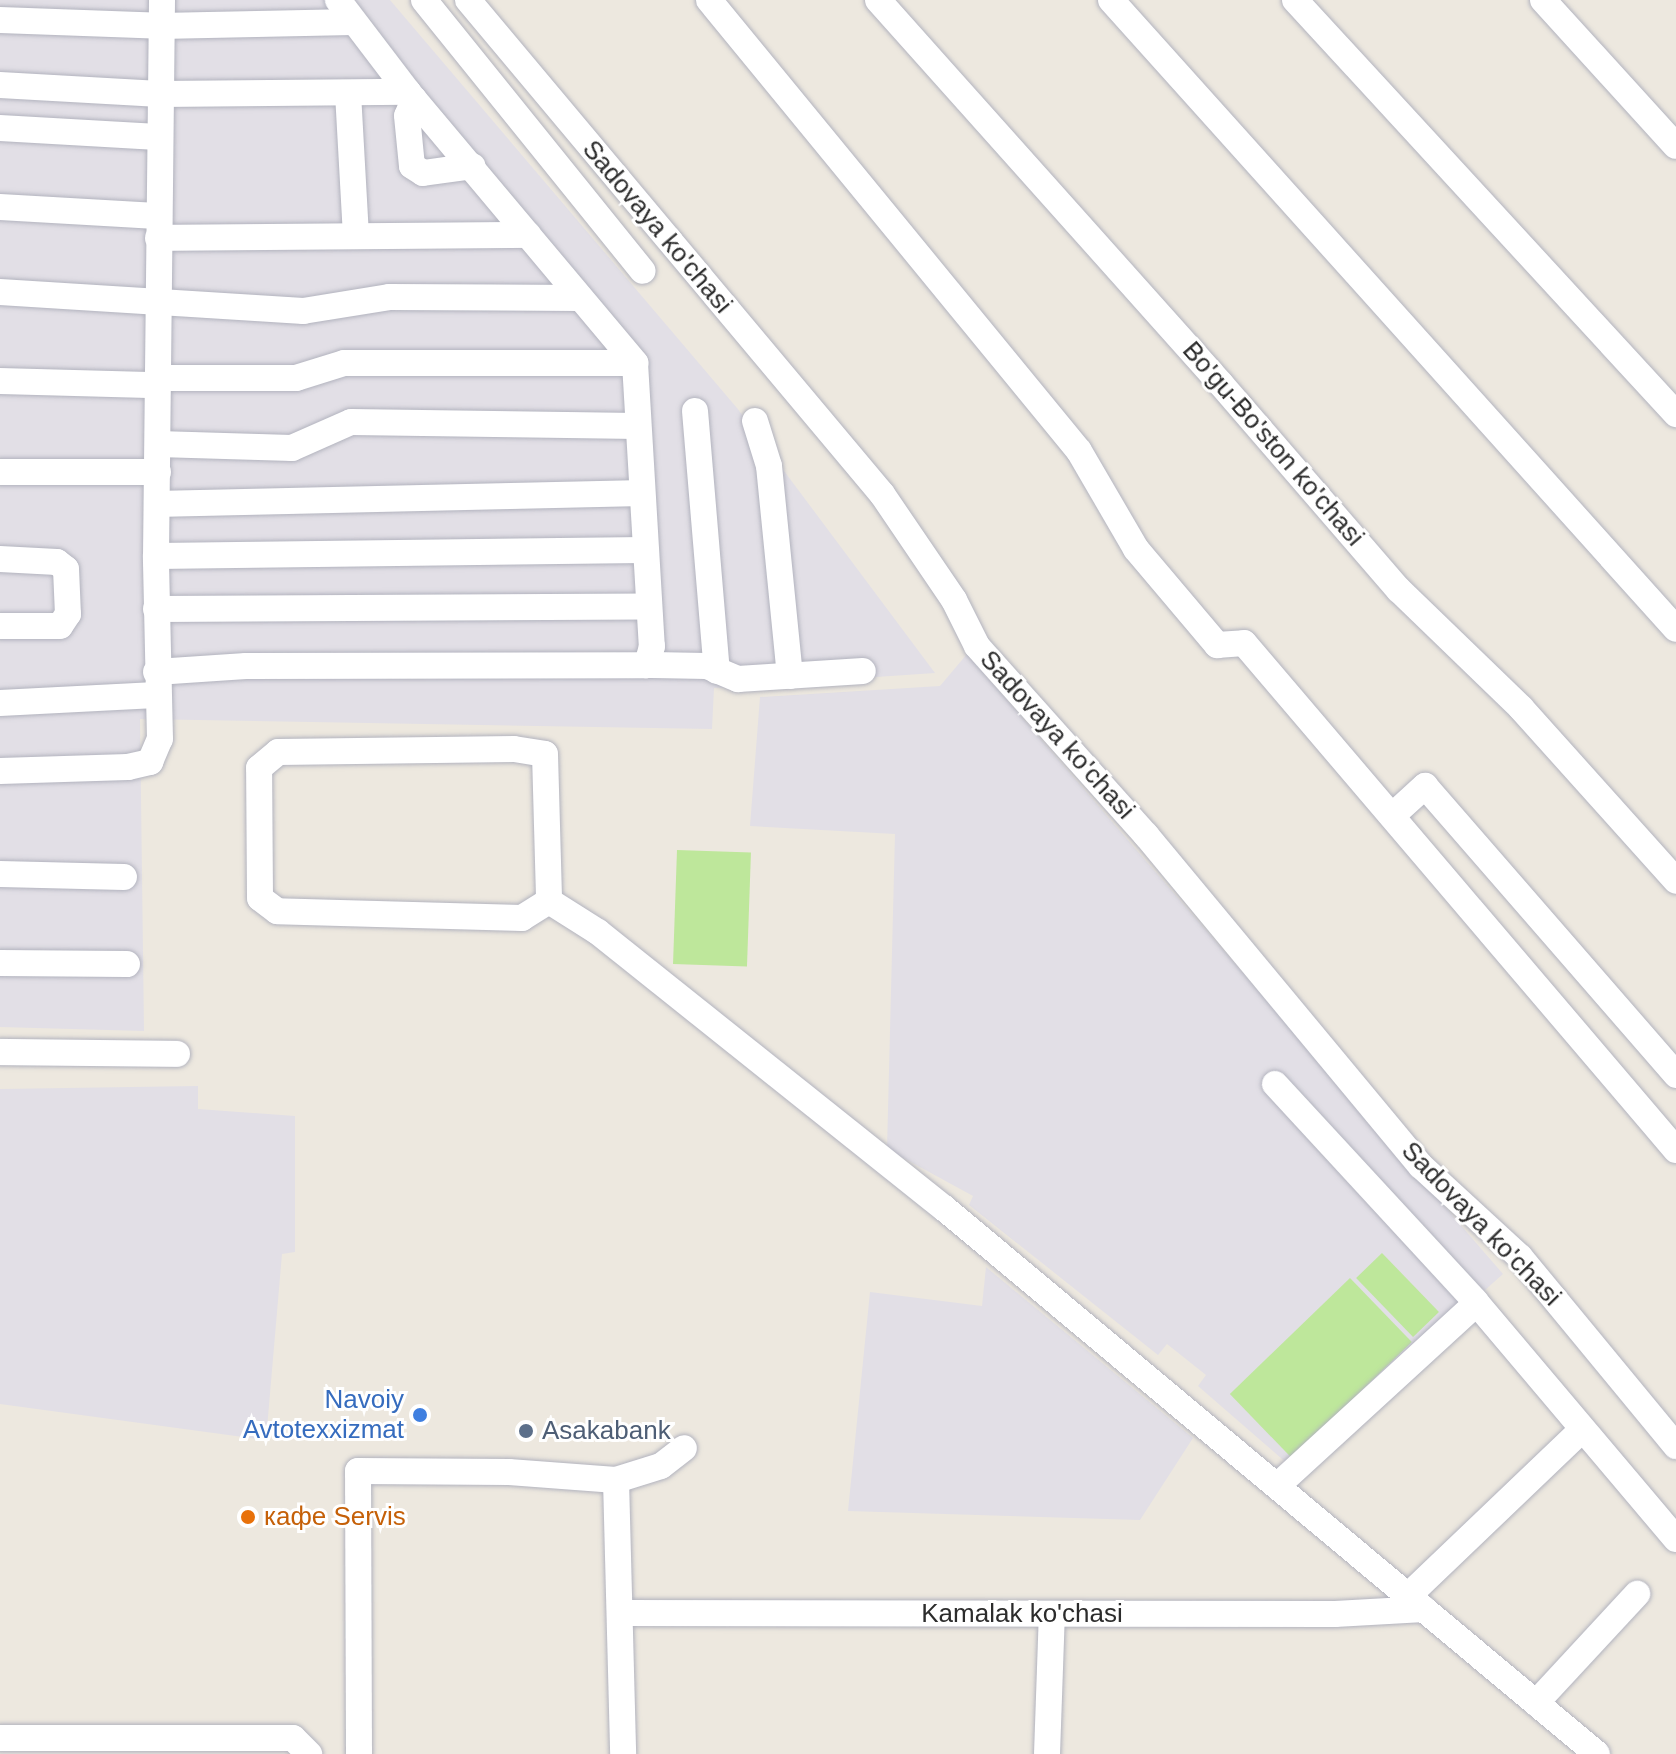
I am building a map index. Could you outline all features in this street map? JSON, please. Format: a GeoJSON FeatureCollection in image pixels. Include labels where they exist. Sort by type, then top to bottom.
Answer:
{"type":"FeatureCollection","features":[{"type":"Feature","properties":{"kind":"street"},"geometry":{"type":"LineString","coordinates":[[338,0],[411,96],[473,166],[635,363],[652,646],[647,665]]}},
{"type":"Feature","properties":{"kind":"street","name":"Sadovaya ko'chasi"},"geometry":{"type":"LineString","coordinates":[[468,0],[882,494],[954,600],[977,646],[1146,835],[1421,1166],[1520,1257],[1676,1446]]}},
{"type":"Feature","properties":{"kind":"street"},"geometry":{"type":"LineString","coordinates":[[709,0],[1079,451],[1136,549],[1217,645],[1244,643],[1676,1150]]}},
{"type":"Feature","properties":{"kind":"street","name":"Bo'gu-Bo'ston ko'chasi"},"geometry":{"type":"LineString","coordinates":[[878,0],[1212,372],[1399,590],[1521,708],[1676,881]]}},
{"type":"Feature","properties":{"kind":"street"},"geometry":{"type":"LineString","coordinates":[[1111,0],[1676,629]]}},
{"type":"Feature","properties":{"kind":"street"},"geometry":{"type":"LineString","coordinates":[[1295,0],[1676,414]]}},
{"type":"Feature","properties":{"kind":"street"},"geometry":{"type":"LineString","coordinates":[[1543,0],[1676,146]]}},
{"type":"Feature","properties":{"kind":"street"},"geometry":{"type":"LineString","coordinates":[[426,1],[643,271]]}},
{"type":"Feature","properties":{"kind":"street"},"geometry":{"type":"LineString","coordinates":[[0,20],[161,13],[353,22]]}},
{"type":"Feature","properties":{"kind":"street"},"geometry":{"type":"LineString","coordinates":[[0,771],[128,767],[150,762],[160,739],[156,683],[156,556],[161,13]]}},
{"type":"Feature","properties":{"kind":"street"},"geometry":{"type":"LineString","coordinates":[[0,85],[160,94],[348,93],[411,96]]}},
{"type":"Feature","properties":{"kind":"street"},"geometry":{"type":"LineString","coordinates":[[348,93],[356,236]]}},
{"type":"Feature","properties":{"kind":"street"},"geometry":{"type":"LineString","coordinates":[[411,96],[407,116],[412,166],[423,173],[473,166]]}},
{"type":"Feature","properties":{"kind":"street"},"geometry":{"type":"LineString","coordinates":[[0,128],[158,137]]}},
{"type":"Feature","properties":{"kind":"street"},"geometry":{"type":"LineString","coordinates":[[0,207],[157,227],[356,236],[528,235]]}},
{"type":"Feature","properties":{"kind":"street"},"geometry":{"type":"LineString","coordinates":[[0,292],[303,311],[389,297],[580,298]]}},
{"type":"Feature","properties":{"kind":"street"},"geometry":{"type":"LineString","coordinates":[[0,381],[296,378],[344,363],[635,363]]}},
{"type":"Feature","properties":{"kind":"street"},"geometry":{"type":"LineString","coordinates":[[695,411],[717,671]]}},
{"type":"Feature","properties":{"kind":"street"},"geometry":{"type":"LineString","coordinates":[[755,421],[769,466],[790,676]]}},
{"type":"Feature","properties":{"kind":"street"},"geometry":{"type":"LineString","coordinates":[[158,444],[292,448],[351,422],[638,426]]}},
{"type":"Feature","properties":{"kind":"street"},"geometry":{"type":"LineString","coordinates":[[0,472],[158,472]]}},
{"type":"Feature","properties":{"kind":"street"},"geometry":{"type":"LineString","coordinates":[[157,504],[642,493]]}},
{"type":"Feature","properties":{"kind":"street"},"geometry":{"type":"LineString","coordinates":[[156,556],[644,550]]}},
{"type":"Feature","properties":{"kind":"street"},"geometry":{"type":"LineString","coordinates":[[0,559],[57,562],[66,569],[68,614],[60,626],[0,626]]}},
{"type":"Feature","properties":{"kind":"street"},"geometry":{"type":"LineString","coordinates":[[156,609],[648,606]]}},
{"type":"Feature","properties":{"kind":"street"},"geometry":{"type":"LineString","coordinates":[[0,703],[156,683],[246,666],[707,666],[738,679],[863,671]]}},
{"type":"Feature","properties":{"kind":"street"},"geometry":{"type":"LineString","coordinates":[[514,749],[545,754],[549,901],[522,918],[277,911],[260,898],[259,768],[278,752],[514,749]]}},
{"type":"Feature","properties":{"kind":"street"},"geometry":{"type":"LineString","coordinates":[[1392,816],[1425,786],[1676,1075]]}},
{"type":"Feature","properties":{"kind":"street"},"geometry":{"type":"LineString","coordinates":[[0,874],[124,877]]}},
{"type":"Feature","properties":{"kind":"street"},"geometry":{"type":"LineString","coordinates":[[549,901],[598,932],[931,1198],[1597,1754]]}},
{"type":"Feature","properties":{"kind":"street"},"geometry":{"type":"LineString","coordinates":[[0,963],[127,964]]}},
{"type":"Feature","properties":{"kind":"street"},"geometry":{"type":"LineString","coordinates":[[0,1052],[177,1054]]}},
{"type":"Feature","properties":{"kind":"street"},"geometry":{"type":"LineString","coordinates":[[1275,1084],[1477,1303],[1676,1539]]}},
{"type":"Feature","properties":{"kind":"street"},"geometry":{"type":"LineString","coordinates":[[1277,1486],[1477,1303]]}},
{"type":"Feature","properties":{"kind":"street"},"geometry":{"type":"LineString","coordinates":[[1416,1602],[1582,1430]]}},
{"type":"Feature","properties":{"kind":"street"},"geometry":{"type":"LineString","coordinates":[[359,1754],[358,1471],[509,1472],[616,1480],[661,1466],[684,1448]]}},
{"type":"Feature","properties":{"kind":"street"},"geometry":{"type":"LineString","coordinates":[[616,1480],[623,1754]]}},
{"type":"Feature","properties":{"kind":"street"},"geometry":{"type":"LineString","coordinates":[[1536,1703],[1637,1594]]}},
{"type":"Feature","properties":{"kind":"street","name":"Kamalak ko'chasi"},"geometry":{"type":"LineString","coordinates":[[620,1613],[1335,1614],[1416,1602]]}},
{"type":"Feature","properties":{"kind":"street"},"geometry":{"type":"LineString","coordinates":[[1047,1754],[1052,1614]]}},
{"type":"Feature","properties":{"kind":"street"},"geometry":{"type":"LineString","coordinates":[[0,1738],[293,1738],[309,1754]]}},
{"type":"Feature","properties":{"kind":"shaded area"},"geometry":{"type":"Polygon","coordinates":[[[0,0],[390,0],[737,408],[935,673],[714,688],[712,729],[140,719],[144,1031],[0,1027],[0,0]]]}},
{"type":"Feature","properties":{"kind":"shaded area"},"geometry":{"type":"Polygon","coordinates":[[[967,654],[1503,1274],[1289,1465],[1198,1386],[1206,1375],[1167,1344],[1158,1355],[969,1205],[973,1196],[887,1149],[895,834],[750,826],[760,697],[940,686],[967,654]]]}},
{"type":"Feature","properties":{"kind":"shaded area"},"geometry":{"type":"Polygon","coordinates":[[[198,1086],[198,1109],[295,1116],[295,1252],[282,1254],[266,1440],[0,1404],[0,1089],[198,1086]]]}},
{"type":"Feature","properties":{"kind":"shaded area"},"geometry":{"type":"Polygon","coordinates":[[[986,1267],[1193,1438],[1140,1520],[848,1511],[870,1292],[982,1306],[986,1267]]]}},
{"type":"Feature","properties":{"kind":"green space"},"geometry":{"type":"Polygon","coordinates":[[[677,850],[751,853],[747,967],[673,964],[677,850]]]}},
{"type":"Feature","properties":{"kind":"green space"},"geometry":{"type":"Polygon","coordinates":[[[1382,1253],[1439,1312],[1413,1337],[1356,1278],[1382,1253]]]}},
{"type":"Feature","properties":{"kind":"green space"},"geometry":{"type":"Polygon","coordinates":[[[1350,1278],[1412,1342],[1292,1458],[1230,1394],[1350,1278]]]}},
{"type":"Feature","properties":{"kind":"place","name":"Navoiy Avtotexxizmat"},"geometry":{"type":"Point","coordinates":[420,1415]}},
{"type":"Feature","properties":{"kind":"place","name":"Asakabank"},"geometry":{"type":"Point","coordinates":[526,1431]}},
{"type":"Feature","properties":{"kind":"place","name":"кафе Servis"},"geometry":{"type":"Point","coordinates":[248,1517]}}]}
